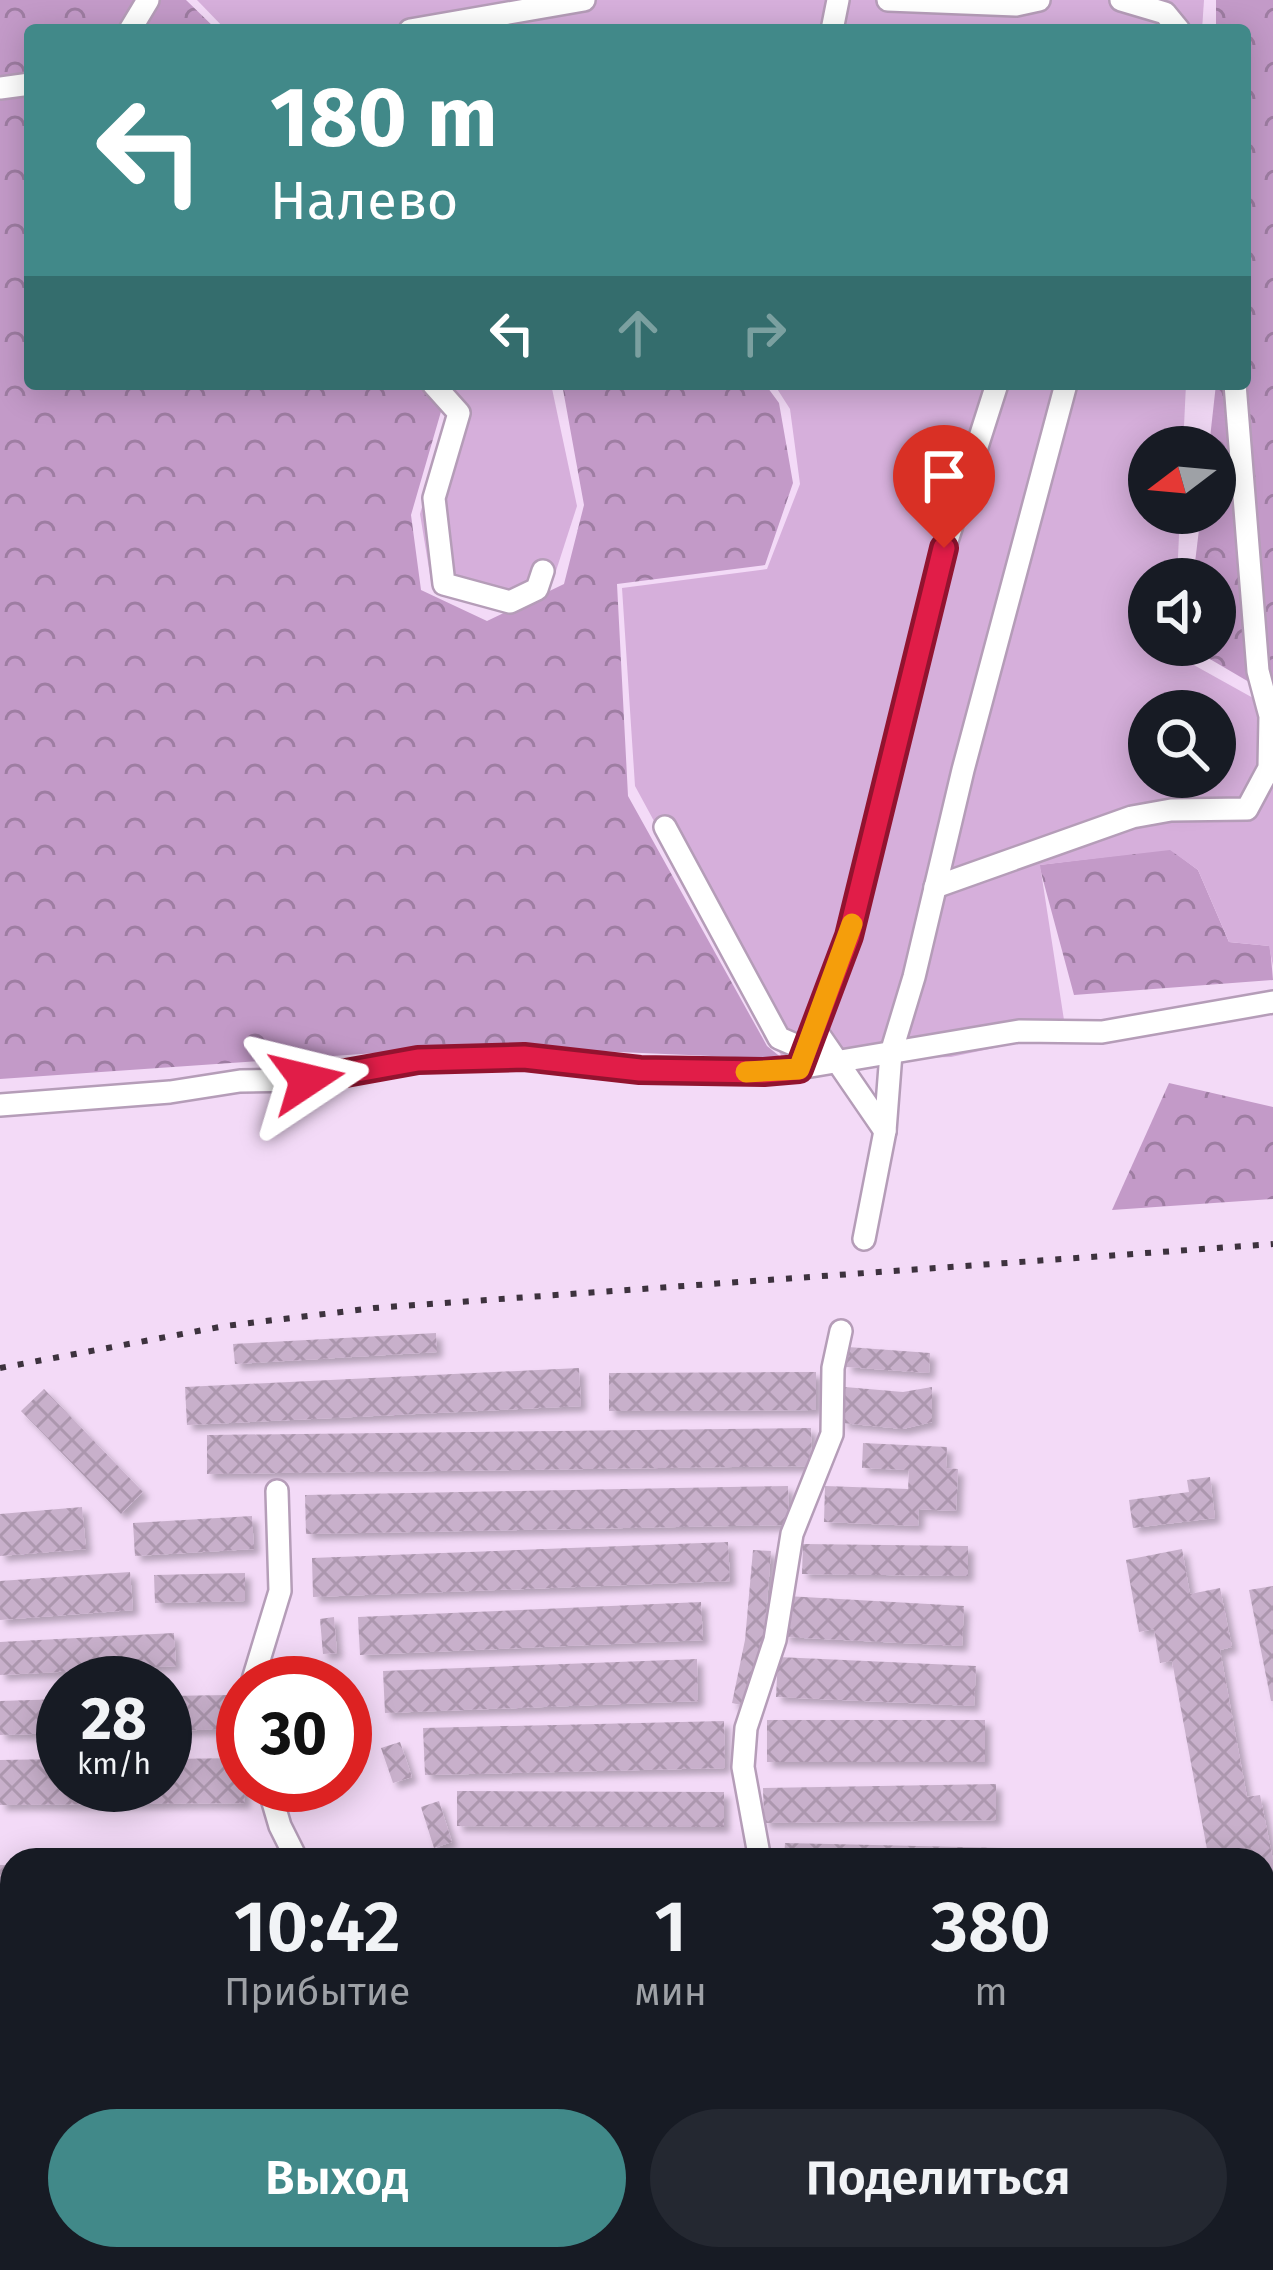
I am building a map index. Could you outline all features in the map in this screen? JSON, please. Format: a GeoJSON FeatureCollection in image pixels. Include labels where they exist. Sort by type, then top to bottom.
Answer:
{"type":"FeatureCollection","features":[{"type":"Feature","properties":{"kind":"street"},"geometry":{"type":"LineString","coordinates":[[445,24],[584,0]]}},
{"type":"Feature","properties":{"kind":"street"},"geometry":{"type":"LineString","coordinates":[[888,0],[1028,2]]}},
{"type":"Feature","properties":{"kind":"street"},"geometry":{"type":"LineString","coordinates":[[1121,0],[1165,13],[1174,24]]}},
{"type":"Feature","properties":{"kind":"street"},"geometry":{"type":"LineString","coordinates":[[439,390],[459,413],[434,498],[444,584],[510,602],[537,590],[543,571]]}},
{"type":"Feature","properties":{"kind":"street"},"geometry":{"type":"LineString","coordinates":[[0,1105],[170,1092],[240,1081],[307,1080],[418,1060],[524,1057],[640,1070],[764,1072],[807,1049],[849,936],[944,548],[995,390]]}},
{"type":"Feature","properties":{"kind":"street"},"geometry":{"type":"LineString","coordinates":[[864,1239],[885,1131],[891,1053],[1064,390]]}},
{"type":"Feature","properties":{"kind":"street"},"geometry":{"type":"LineString","coordinates":[[934,887],[1132,817],[1171,810],[1247,809],[1269,768],[1270,716],[1258,671],[1235,390]]}},
{"type":"Feature","properties":{"kind":"street"},"geometry":{"type":"LineString","coordinates":[[664,827],[779,1038],[838,1064],[885,1131]]}},
{"type":"Feature","properties":{"kind":"street"},"geometry":{"type":"LineString","coordinates":[[807,1049],[838,1064],[1019,1031],[1102,1032],[1273,1002]]}},
{"type":"Feature","properties":{"kind":"street"},"geometry":{"type":"LineString","coordinates":[[758,1848],[743,1767],[746,1728],[775,1640],[792,1534],[832,1434],[833,1368],[842,1331]]}},
{"type":"Feature","properties":{"kind":"street"},"geometry":{"type":"LineString","coordinates":[[260,1656],[280,1592],[277,1491]]}},
{"type":"Feature","properties":{"kind":"street"},"geometry":{"type":"LineString","coordinates":[[276,1812],[291,1848]]}},
{"type":"Feature","properties":{"kind":"green space"},"geometry":{"type":"Polygon","coordinates":[[[0,0],[186,0],[211,24],[24,24],[24,390],[447,390],[411,515],[421,590],[487,621],[564,584],[584,505],[563,390],[769,390],[779,403],[793,483],[765,565],[617,584],[628,796],[767,1046],[783,1059],[477,1046],[0,1079],[0,0]]]}},
{"type":"Feature","properties":{"kind":"green space"},"geometry":{"type":"Polygon","coordinates":[[[1216,0],[1273,0],[1273,696],[1222,666],[1236,666],[1236,558],[1196,558],[1198,534],[1236,534],[1236,426],[1211,426],[1215,390],[1251,390],[1251,24],[1216,24],[1216,0]]]}},
{"type":"Feature","properties":{"kind":"green space"},"geometry":{"type":"Polygon","coordinates":[[[1170,849],[1198,870],[1229,942],[1270,946],[1273,980],[1074,995],[1039,865],[1170,849]]]}},
{"type":"Feature","properties":{"kind":"green space"},"geometry":{"type":"Polygon","coordinates":[[[1169,1083],[1273,1107],[1273,1199],[1112,1210],[1169,1083]]]}},
{"type":"Feature","properties":{"kind":"shaded area"},"geometry":{"type":"Polygon","coordinates":[[[197,0],[1204,0],[1202,24],[220,24],[197,0]]]}},
{"type":"Feature","properties":{"kind":"shaded area"},"geometry":{"type":"Polygon","coordinates":[[[456,390],[552,390],[577,506],[555,574],[486,606],[432,587],[420,514],[456,390]]]}},
{"type":"Feature","properties":{"kind":"shaded area"},"geometry":{"type":"Polygon","coordinates":[[[778,390],[1186,390],[1184,426],[1128,426],[1128,534],[1179,534],[1178,558],[1128,558],[1128,666],[1196,666],[1273,709],[1273,966],[1269,946],[1229,942],[1198,870],[1170,850],[1040,865],[1066,1033],[951,1057],[783,1059],[635,786],[622,588],[767,569],[800,484],[790,409],[778,390]]]}},
{"type":"Feature","properties":{"kind":"building"},"geometry":{"type":"Polygon","coordinates":[[[436,1333],[437,1352],[235,1364],[233,1344],[436,1333]]]}},
{"type":"Feature","properties":{"kind":"building"},"geometry":{"type":"Polygon","coordinates":[[[848,1347],[930,1353],[929,1373],[846,1367],[848,1347]]]}},
{"type":"Feature","properties":{"kind":"building"},"geometry":{"type":"Polygon","coordinates":[[[579,1368],[581,1406],[187,1425],[185,1387],[579,1368]]]}},
{"type":"Feature","properties":{"kind":"building"},"geometry":{"type":"Polygon","coordinates":[[[816,1372],[816,1410],[609,1411],[609,1373],[816,1372]]]}},
{"type":"Feature","properties":{"kind":"building"},"geometry":{"type":"Polygon","coordinates":[[[845,1387],[903,1392],[932,1387],[932,1422],[903,1429],[842,1423],[845,1387]]]}},
{"type":"Feature","properties":{"kind":"building"},"geometry":{"type":"Polygon","coordinates":[[[44,1389],[143,1492],[121,1514],[21,1411],[44,1389]]]}},
{"type":"Feature","properties":{"kind":"building"},"geometry":{"type":"Polygon","coordinates":[[[811,1428],[812,1466],[207,1474],[207,1435],[811,1428]]]}},
{"type":"Feature","properties":{"kind":"building"},"geometry":{"type":"Polygon","coordinates":[[[863,1443],[947,1447],[946,1468],[958,1469],[956,1511],[919,1509],[918,1526],[824,1522],[825,1486],[908,1489],[909,1470],[862,1468],[863,1443]]]}},
{"type":"Feature","properties":{"kind":"building"},"geometry":{"type":"Polygon","coordinates":[[[1210,1477],[1215,1518],[1133,1528],[1129,1500],[1189,1492],[1187,1480],[1210,1477]]]}},
{"type":"Feature","properties":{"kind":"building"},"geometry":{"type":"Polygon","coordinates":[[[788,1486],[789,1525],[306,1534],[305,1495],[788,1486]]]}},
{"type":"Feature","properties":{"kind":"building"},"geometry":{"type":"Polygon","coordinates":[[[82,1507],[86,1549],[0,1556],[0,1514],[82,1507]]]}},
{"type":"Feature","properties":{"kind":"building"},"geometry":{"type":"Polygon","coordinates":[[[252,1516],[254,1549],[135,1556],[133,1523],[252,1516]]]}},
{"type":"Feature","properties":{"kind":"building"},"geometry":{"type":"Polygon","coordinates":[[[728,1542],[730,1581],[313,1597],[312,1558],[728,1542]]]}},
{"type":"Feature","properties":{"kind":"building"},"geometry":{"type":"Polygon","coordinates":[[[803,1544],[968,1546],[968,1576],[802,1574],[803,1544]]]}},
{"type":"Feature","properties":{"kind":"building"},"geometry":{"type":"Polygon","coordinates":[[[1182,1549],[1190,1594],[1220,1588],[1232,1647],[1220,1650],[1247,1797],[1260,1795],[1271,1848],[1207,1848],[1172,1661],[1160,1663],[1154,1629],[1139,1632],[1126,1560],[1182,1549]]]}},
{"type":"Feature","properties":{"kind":"building"},"geometry":{"type":"Polygon","coordinates":[[[753,1550],[771,1551],[764,1643],[750,1707],[732,1703],[745,1640],[753,1550]]]}},
{"type":"Feature","properties":{"kind":"building"},"geometry":{"type":"Polygon","coordinates":[[[130,1572],[133,1610],[0,1620],[0,1581],[130,1572]]]}},
{"type":"Feature","properties":{"kind":"building"},"geometry":{"type":"Polygon","coordinates":[[[245,1573],[245,1601],[155,1603],[154,1575],[245,1573]]]}},
{"type":"Feature","properties":{"kind":"building"},"geometry":{"type":"Polygon","coordinates":[[[1273,1586],[1273,1701],[1271,1701],[1249,1590],[1273,1586]]]}},
{"type":"Feature","properties":{"kind":"building"},"geometry":{"type":"Polygon","coordinates":[[[786,1596],[964,1606],[962,1646],[784,1637],[786,1596]]]}},
{"type":"Feature","properties":{"kind":"building"},"geometry":{"type":"Polygon","coordinates":[[[701,1602],[703,1640],[360,1655],[358,1617],[701,1602]]]}},
{"type":"Feature","properties":{"kind":"building"},"geometry":{"type":"Polygon","coordinates":[[[334,1617],[337,1653],[323,1654],[320,1619],[334,1617]]]}},
{"type":"Feature","properties":{"kind":"building"},"geometry":{"type":"Polygon","coordinates":[[[174,1633],[175,1656],[36,1656],[36,1673],[0,1675],[0,1642],[174,1633]]]}},
{"type":"Feature","properties":{"kind":"building"},"geometry":{"type":"Polygon","coordinates":[[[778,1657],[976,1666],[974,1706],[776,1697],[778,1657]]]}},
{"type":"Feature","properties":{"kind":"building"},"geometry":{"type":"Polygon","coordinates":[[[697,1659],[698,1701],[385,1713],[383,1671],[697,1659]]]}},
{"type":"Feature","properties":{"kind":"building"},"geometry":{"type":"Polygon","coordinates":[[[216,1695],[216,1729],[192,1730],[192,1696],[216,1695]]]}},
{"type":"Feature","properties":{"kind":"building"},"geometry":{"type":"Polygon","coordinates":[[[36,1700],[36,1734],[0,1735],[0,1701],[36,1700]]]}},
{"type":"Feature","properties":{"kind":"building"},"geometry":{"type":"Polygon","coordinates":[[[767,1720],[985,1720],[985,1762],[767,1762],[767,1720]]]}},
{"type":"Feature","properties":{"kind":"building"},"geometry":{"type":"Polygon","coordinates":[[[724,1721],[725,1768],[425,1775],[423,1728],[724,1721]]]}},
{"type":"Feature","properties":{"kind":"building"},"geometry":{"type":"Polygon","coordinates":[[[400,1742],[412,1777],[393,1783],[381,1748],[400,1742]]]}},
{"type":"Feature","properties":{"kind":"building"},"geometry":{"type":"Polygon","coordinates":[[[216,1758],[216,1803],[192,1803],[192,1759],[216,1758]]]}},
{"type":"Feature","properties":{"kind":"building"},"geometry":{"type":"Polygon","coordinates":[[[36,1759],[36,1805],[0,1805],[0,1760],[36,1759]]]}},
{"type":"Feature","properties":{"kind":"building"},"geometry":{"type":"Polygon","coordinates":[[[996,1784],[996,1820],[764,1823],[763,1788],[996,1784]]]}},
{"type":"Feature","properties":{"kind":"building"},"geometry":{"type":"Polygon","coordinates":[[[457,1791],[724,1792],[724,1827],[457,1826],[457,1791]]]}},
{"type":"Feature","properties":{"kind":"building"},"geometry":{"type":"Polygon","coordinates":[[[439,1801],[452,1842],[434,1848],[421,1807],[439,1801]]]}},
{"type":"Feature","properties":{"kind":"building"},"geometry":{"type":"Polygon","coordinates":[[[785,1843],[1006,1848],[785,1848],[785,1843]]]}},
{"type":"Feature","properties":{"kind":"railway"},"geometry":{"type":"LineString","coordinates":[[0,1368],[225,1326],[374,1308],[1273,1244]]}},
{"type":"Feature","properties":{"kind":"slow traffic"},"geometry":{"type":"LineString","coordinates":[[746,1072],[799,1069],[852,924]]}},
{"type":"Feature","properties":{"kind":"route"},"geometry":{"type":"LineString","coordinates":[[307,1080],[418,1060],[524,1057],[640,1070],[799,1069],[849,936],[944,548]]}}]}
